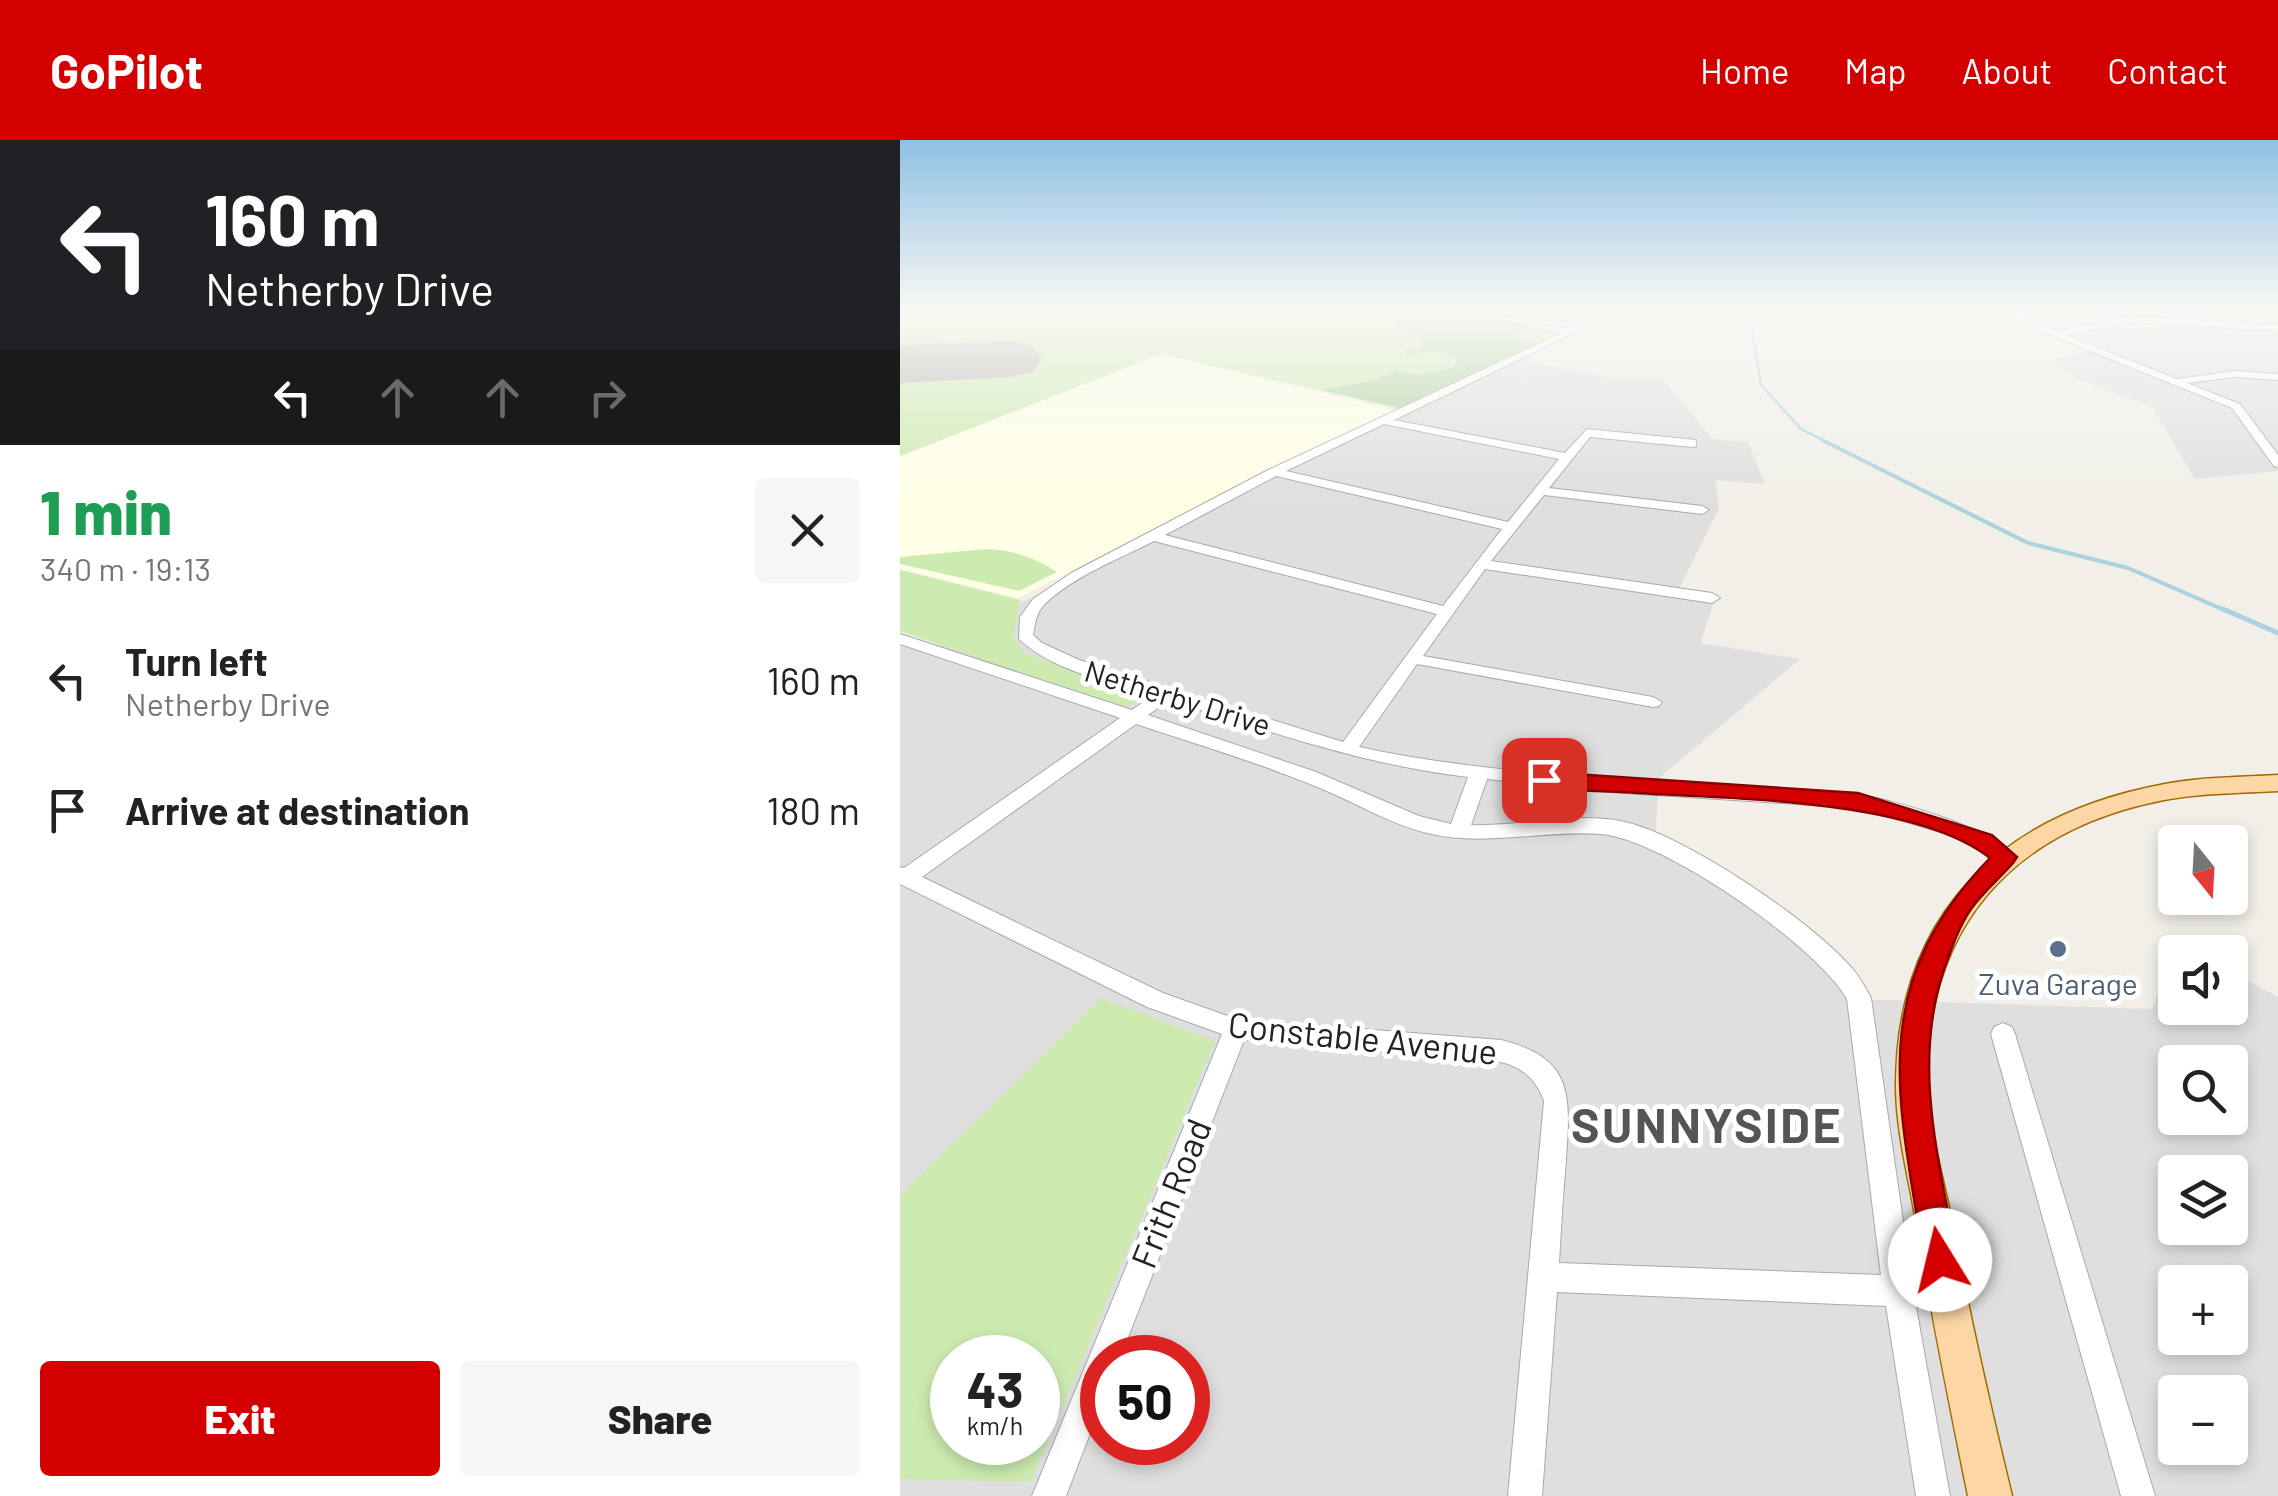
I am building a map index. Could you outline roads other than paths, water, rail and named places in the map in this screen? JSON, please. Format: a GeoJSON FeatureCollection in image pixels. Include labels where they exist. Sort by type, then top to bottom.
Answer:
{"type":"FeatureCollection","features":[{"type":"Feature","properties":{"kind":"main road"},"geometry":{"type":"LineString","coordinates":[[1990,1496],[1946,1292],[1912,1090],[1913,1040],[1919,1003],[1942,936],[1963,902],[2005,857],[2059,826],[2152,794],[2278,783]]}},
{"type":"Feature","properties":{"kind":"street","name":"Netherby Drive"},"geometry":{"type":"LineString","coordinates":[[1482,374],[1274,472],[1051,592],[1032,609],[1024,627],[1029,642],[1045,652],[1166,695],[1347,750],[1480,773],[1610,786],[1858,801],[1954,829],[1984,841],[2005,857]]}},
{"type":"Feature","properties":{"kind":"street"},"geometry":{"type":"LineString","coordinates":[[2163,374],[2242,410],[2278,463]]}},
{"type":"Feature","properties":{"kind":"street"},"geometry":{"type":"LineString","coordinates":[[2179,380],[2232,374]]}},
{"type":"Feature","properties":{"kind":"street"},"geometry":{"type":"LineString","coordinates":[[2238,374],[2278,378]]}},
{"type":"Feature","properties":{"kind":"street"},"geometry":{"type":"LineString","coordinates":[[1384,420],[1567,457]]}},
{"type":"Feature","properties":{"kind":"street"},"geometry":{"type":"LineString","coordinates":[[1347,750],[1481,564],[1589,432],[1692,443]]}},
{"type":"Feature","properties":{"kind":"street"},"geometry":{"type":"LineString","coordinates":[[1274,472],[1511,527]]}},
{"type":"Feature","properties":{"kind":"street"},"geometry":{"type":"LineString","coordinates":[[1542,490],[1702,510]]}},
{"type":"Feature","properties":{"kind":"street"},"geometry":{"type":"LineString","coordinates":[[1152,536],[1447,612]]}},
{"type":"Feature","properties":{"kind":"street"},"geometry":{"type":"LineString","coordinates":[[1481,564],[1712,598]]}},
{"type":"Feature","properties":{"kind":"street"},"geometry":{"type":"LineString","coordinates":[[900,639],[1329,783],[1403,818],[1459,830],[1624,829],[1656,840],[1685,855],[1843,973],[1859,998],[1898,1288],[1934,1496]]}},
{"type":"Feature","properties":{"kind":"street"},"geometry":{"type":"LineString","coordinates":[[1415,659],[1653,702]]}},
{"type":"Feature","properties":{"kind":"street"},"geometry":{"type":"LineString","coordinates":[[902,877],[1166,695]]}},
{"type":"Feature","properties":{"kind":"street"},"geometry":{"type":"LineString","coordinates":[[1459,830],[1480,773]]}},
{"type":"Feature","properties":{"kind":"street","name":"Constable Avenue"},"geometry":{"type":"LineString","coordinates":[[902,877],[1156,1000],[1236,1029],[1501,1051],[1523,1056],[1541,1069],[1558,1100],[1525,1496]]}},
{"type":"Feature","properties":{"kind":"street","name":"Frith Road"},"geometry":{"type":"LineString","coordinates":[[1113,1335],[1236,1029]]}},
{"type":"Feature","properties":{"kind":"street"},"geometry":{"type":"LineString","coordinates":[[2003,1034],[2138,1496]]}},
{"type":"Feature","properties":{"kind":"street"},"geometry":{"type":"LineString","coordinates":[[1545,1277],[1946,1292]]}},
{"type":"Feature","properties":{"kind":"street","name":"Frith Road"},"geometry":{"type":"LineString","coordinates":[[1049,1496],[1080,1418]]}},
{"type":"Feature","properties":{"kind":"waterway"},"geometry":{"type":"LineString","coordinates":[[1759,374],[1761,385],[1801,429],[1827,442]]}},
{"type":"Feature","properties":{"kind":"waterway"},"geometry":{"type":"LineString","coordinates":[[1822,440],[2028,543],[2128,568],[2229,612]]}},
{"type":"Feature","properties":{"kind":"waterway"},"geometry":{"type":"LineString","coordinates":[[2223,609],[2278,633]]}},
{"type":"Feature","properties":{"kind":"place","name":"Zuva Garage"},"geometry":{"type":"Point","coordinates":[2058,949]}},
{"type":"Feature","properties":{"kind":"district","name":"SUNNYSIDE"},"geometry":{"type":"Point","coordinates":[1707,1124]}}]}
